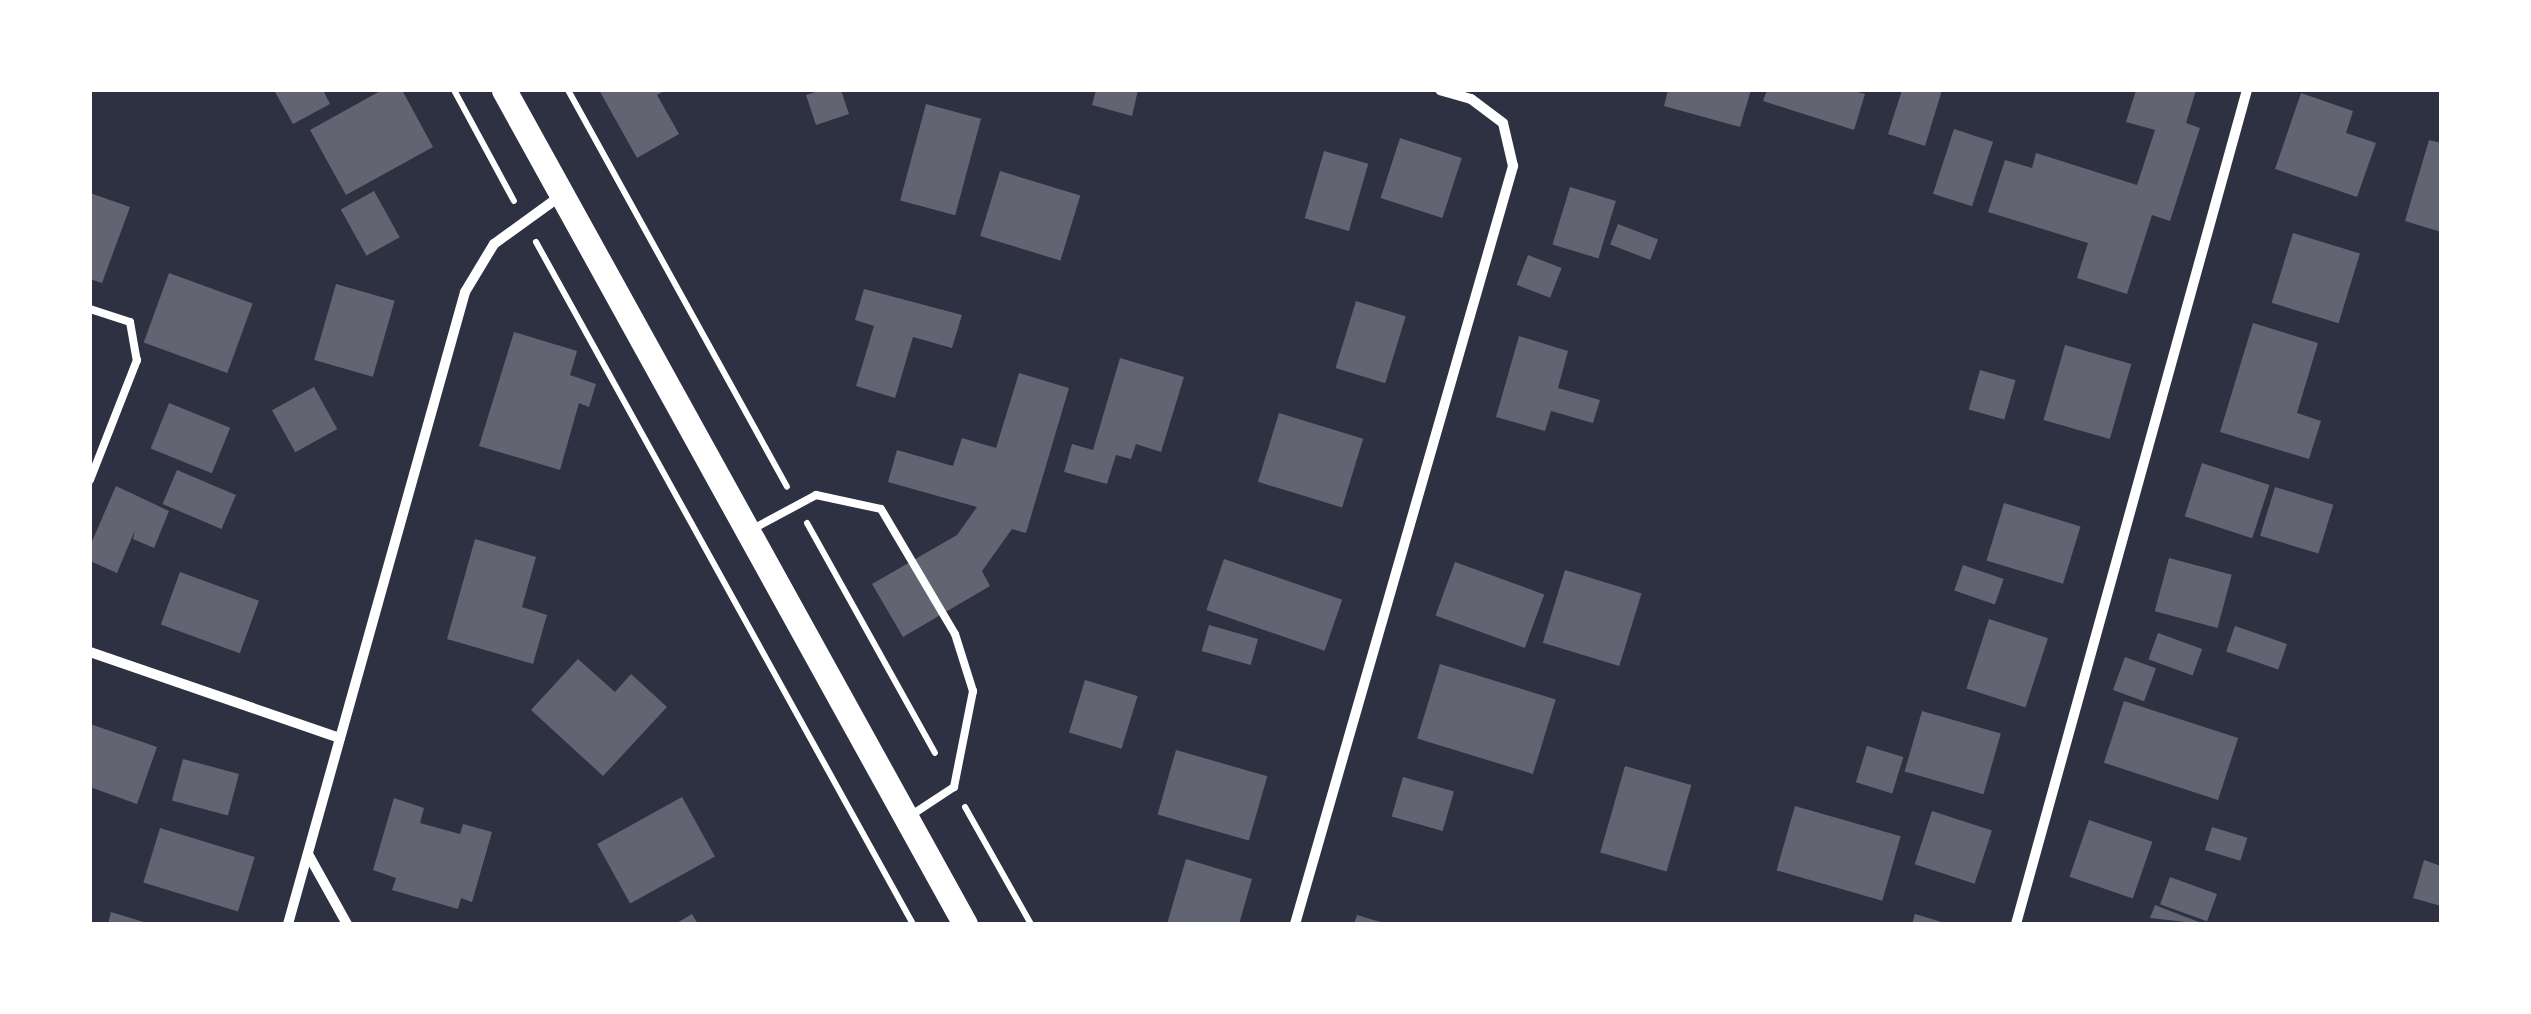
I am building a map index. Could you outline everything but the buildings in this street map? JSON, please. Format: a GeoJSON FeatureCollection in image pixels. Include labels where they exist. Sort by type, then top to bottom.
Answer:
{"type":"FeatureCollection","features":[{"type":"Feature","properties":{"kind":"main road"},"geometry":{"type":"LineString","coordinates":[[504,91],[559,197],[965,924]]}},
{"type":"Feature","properties":{"kind":"street"},"geometry":{"type":"LineString","coordinates":[[1295,924],[1513,166],[1503,123],[1471,99],[1440,90]]}},
{"type":"Feature","properties":{"kind":"street"},"geometry":{"type":"LineString","coordinates":[[2016,924],[2246,90]]}},
{"type":"Feature","properties":{"kind":"street"},"geometry":{"type":"LineString","coordinates":[[288,924],[465,292],[494,244],[523,218],[559,197]]}},
{"type":"Feature","properties":{"kind":"street"},"geometry":{"type":"LineString","coordinates":[[90,652],[340,738]]}},
{"type":"Feature","properties":{"kind":"street"},"geometry":{"type":"LineString","coordinates":[[308,854],[347,924]]}},
{"type":"Feature","properties":{"kind":"lane"},"geometry":{"type":"LineString","coordinates":[[90,309],[130,322],[138,360],[90,480]]}},
{"type":"Feature","properties":{"kind":"lane"},"geometry":{"type":"LineString","coordinates":[[747,532],[816,496],[880,508],[955,634],[973,691],[954,787],[906,818]]}},
{"type":"Feature","properties":{"kind":"path"},"geometry":{"type":"LineString","coordinates":[[454,90],[913,924]]}}]}
